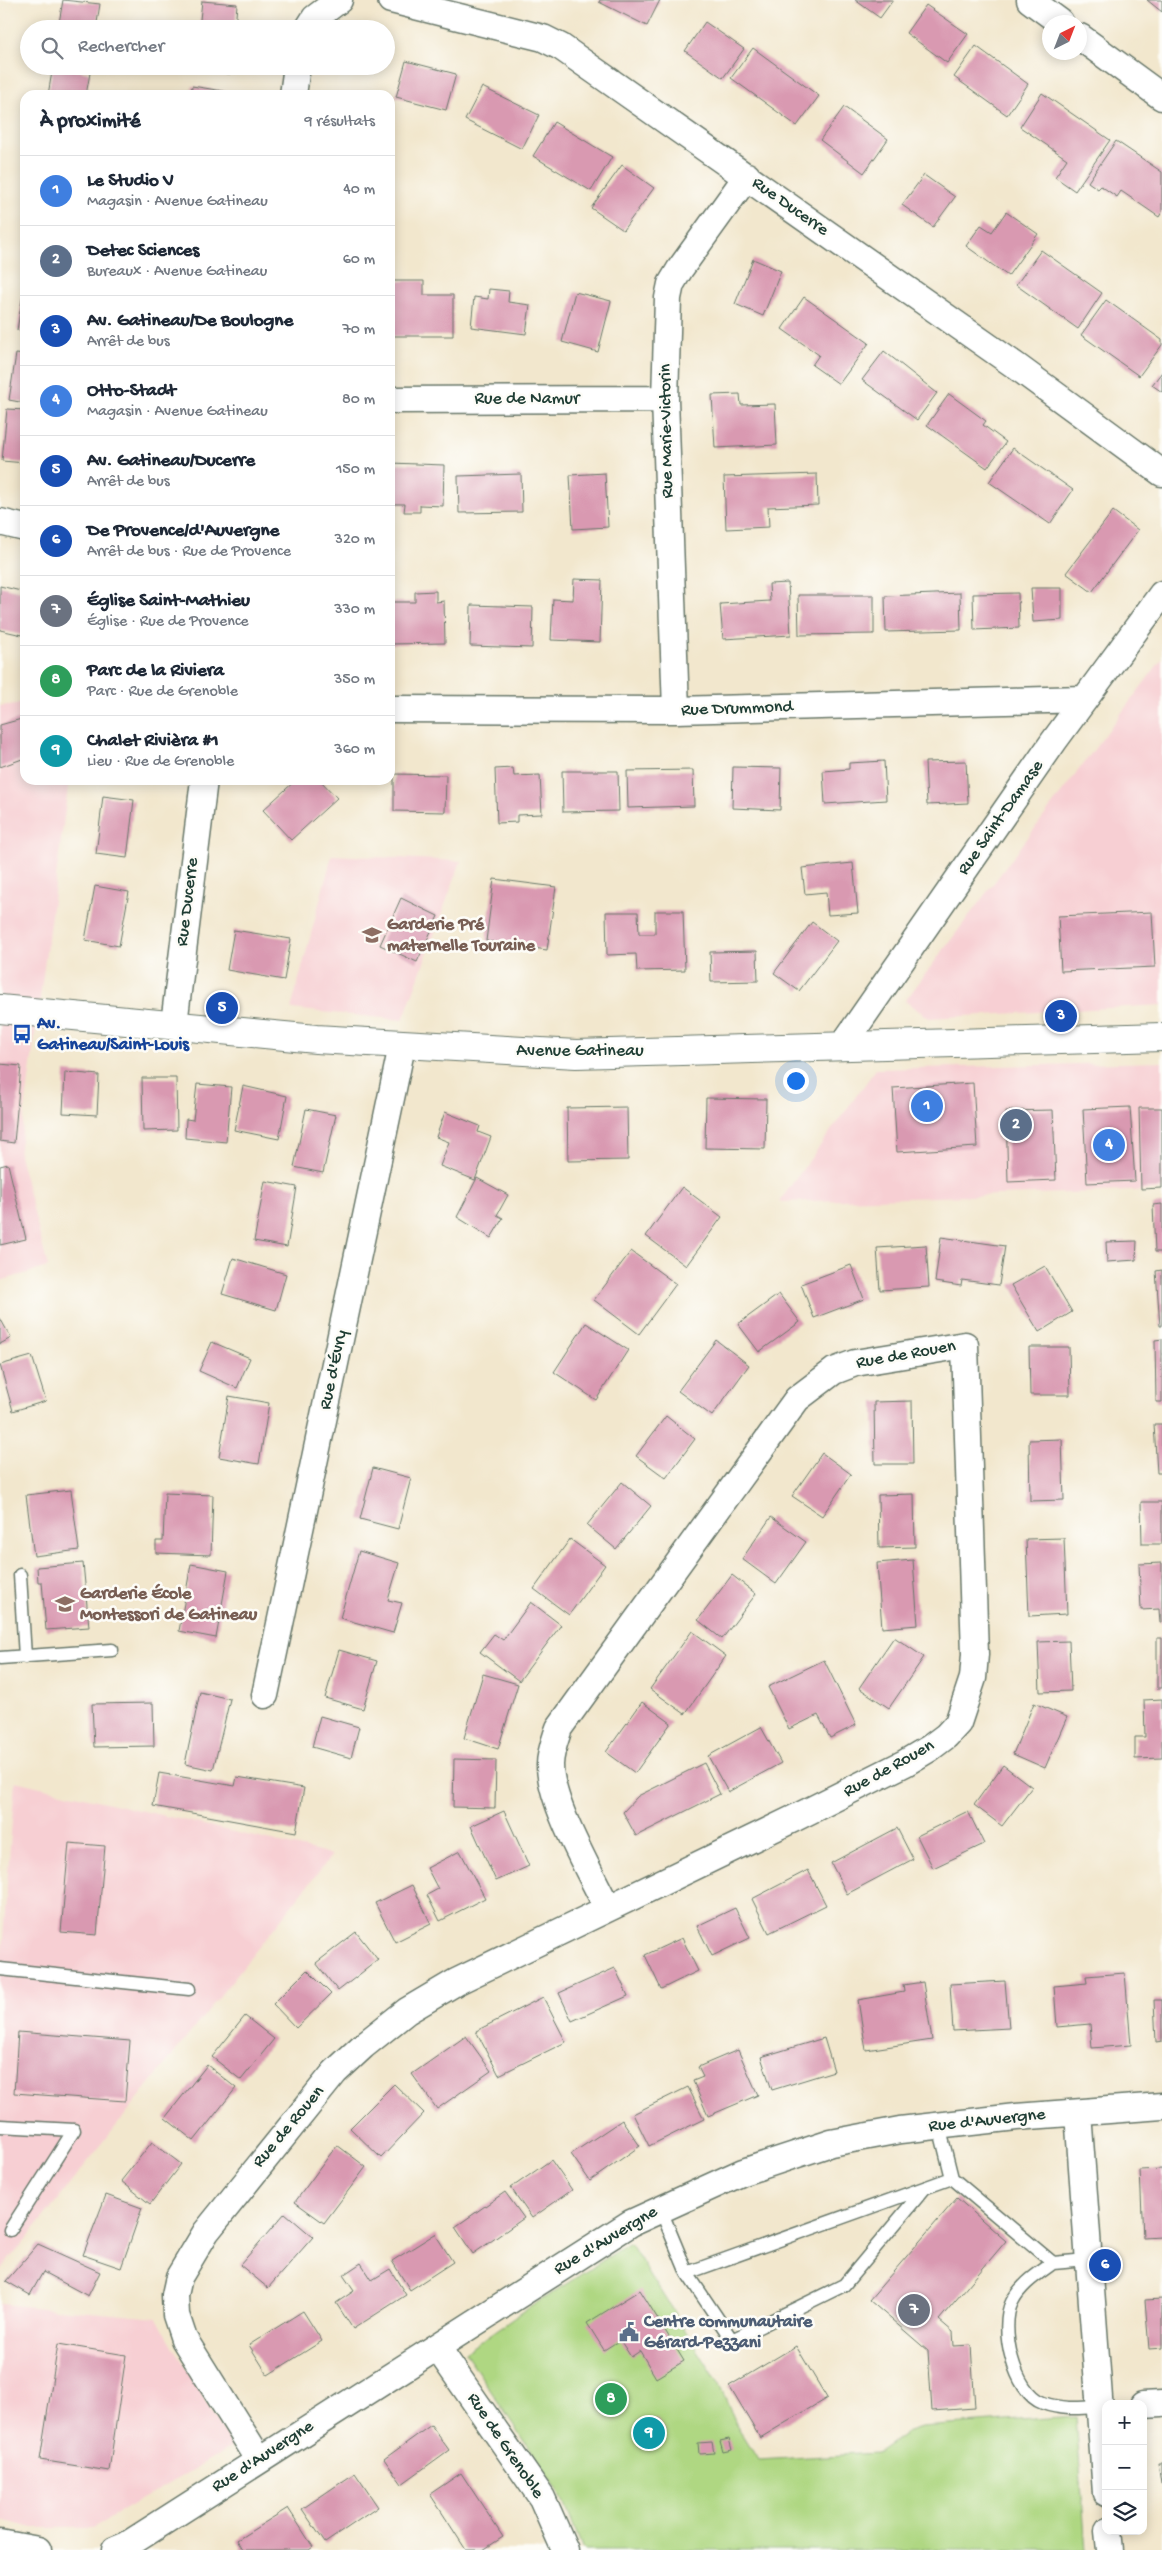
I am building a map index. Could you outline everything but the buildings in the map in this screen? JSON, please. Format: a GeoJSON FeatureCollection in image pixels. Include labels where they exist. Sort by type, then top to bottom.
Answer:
{"type":"FeatureCollection","features":[{"type":"Feature","properties":{"kind":"street"},"geometry":{"type":"LineString","coordinates":[[314,20],[339,0]]}},
{"type":"Feature","properties":{"kind":"street","name":"Rue Ducerre"},"geometry":{"type":"LineString","coordinates":[[391,0],[543,38],[561,47],[1016,366],[1162,473]]}},
{"type":"Feature","properties":{"kind":"street"},"geometry":{"type":"LineString","coordinates":[[1030,0],[1050,15]]}},
{"type":"Feature","properties":{"kind":"street"},"geometry":{"type":"LineString","coordinates":[[1087,41],[1162,97]]}},
{"type":"Feature","properties":{"kind":"street"},"geometry":{"type":"LineString","coordinates":[[294,90],[296,75]]}},
{"type":"Feature","properties":{"kind":"street","name":"Rue Marie-Victorin"},"geometry":{"type":"LineString","coordinates":[[676,710],[665,399],[668,298],[671,284],[747,176]]}},
{"type":"Feature","properties":{"kind":"street","name":"Rue de Namur"},"geometry":{"type":"LineString","coordinates":[[395,400],[665,399]]}},
{"type":"Feature","properties":{"kind":"street"},"geometry":{"type":"LineString","coordinates":[[0,522],[20,527]]}},
{"type":"Feature","properties":{"kind":"street","name":"Rue Saint-Damase"},"geometry":{"type":"LineString","coordinates":[[843,1045],[1084,699],[1162,594]]}},
{"type":"Feature","properties":{"kind":"street","name":"Rue Drummond"},"geometry":{"type":"LineString","coordinates":[[395,709],[676,710],[1084,699]]}},
{"type":"Feature","properties":{"kind":"street","name":"Rue Ducerre"},"geometry":{"type":"LineString","coordinates":[[174,1024],[203,785]]}},
{"type":"Feature","properties":{"kind":"street","name":"Avenue Gatineau"},"geometry":{"type":"LineString","coordinates":[[0,1009],[402,1046],[576,1054],[1162,1037]]}},
{"type":"Feature","properties":{"kind":"street","name":"Rue d'Évry"},"geometry":{"type":"LineString","coordinates":[[265,1694],[402,1046]]}},
{"type":"Feature","properties":{"kind":"street","name":"Rue de Rouen"},"geometry":{"type":"LineString","coordinates":[[259,2459],[184,2339],[176,2315],[175,2295],[179,2277],[206,2232],[258,2164],[335,2072],[363,2046],[428,1997],[607,1907],[793,1819],[905,1763],[946,1736],[958,1723],[973,1678],[975,1654],[965,1345],[855,1362],[834,1371],[797,1400],[559,1728],[550,1765],[556,1796],[607,1907]]}},
{"type":"Feature","properties":{"kind":"street","name":"Rue d'Auvergne"},"geometry":{"type":"LineString","coordinates":[[115,2550],[126,2545],[631,2223],[660,2208],[743,2172],[830,2143],[900,2130],[1162,2106]]}},
{"type":"Feature","properties":{"kind":"street"},"geometry":{"type":"LineString","coordinates":[[1078,2113],[1087,2260],[1102,2400]]}},
{"type":"Feature","properties":{"kind":"street","name":"Rue de Grenoble"},"geometry":{"type":"LineString","coordinates":[[437,2347],[542,2498],[565,2550]]}},
{"type":"Feature","properties":{"kind":"street"},"geometry":{"type":"LineString","coordinates":[[1147,2406],[1162,2404]]}},
{"type":"Feature","properties":{"kind":"street"},"geometry":{"type":"LineString","coordinates":[[1104,2445],[1106,2490]]}},
{"type":"Feature","properties":{"kind":"street"},"geometry":{"type":"LineString","coordinates":[[1108,2535],[1110,2550]]}},
{"type":"Feature","properties":{"kind":"street"},"geometry":{"type":"LineString","coordinates":[[0,2543],[38,2550]]}},
{"type":"Feature","properties":{"kind":"lane"},"geometry":{"type":"LineString","coordinates":[[20,1575],[25,1657]]}},
{"type":"Feature","properties":{"kind":"lane"},"geometry":{"type":"LineString","coordinates":[[0,1658],[112,1650]]}},
{"type":"Feature","properties":{"kind":"lane"},"geometry":{"type":"LineString","coordinates":[[0,1969],[190,1989]]}},
{"type":"Feature","properties":{"kind":"lane"},"geometry":{"type":"LineString","coordinates":[[0,2126],[74,2130],[10,2230]]}},
{"type":"Feature","properties":{"kind":"lane"},"geometry":{"type":"LineString","coordinates":[[939,2126],[952,2178],[1054,2263]]}},
{"type":"Feature","properties":{"kind":"lane"},"geometry":{"type":"LineString","coordinates":[[687,2273],[952,2178]]}},
{"type":"Feature","properties":{"kind":"lane"},"geometry":{"type":"LineString","coordinates":[[660,2208],[687,2273],[732,2340],[844,2285],[926,2188]]}},
{"type":"Feature","properties":{"kind":"lane"},"geometry":{"type":"LineString","coordinates":[[1087,2260],[1054,2263],[1028,2281],[1012,2302],[1006,2331],[1012,2358],[1023,2385],[1041,2403],[1069,2409],[1102,2407]]}},
{"type":"Feature","properties":{"kind":"shaded area"},"geometry":{"type":"Polygon","coordinates":[[[1162,659],[1162,1005],[929,1018],[905,1001],[1162,659]]]}},
{"type":"Feature","properties":{"kind":"shaded area"},"geometry":{"type":"Polygon","coordinates":[[[20,704],[20,785],[68,785],[19,1155],[48,1267],[0,1281],[0,706],[20,704]]]}},
{"type":"Feature","properties":{"kind":"shaded area","name":"Garderie Pré maternelle Touraine"},"geometry":{"type":"Polygon","coordinates":[[[332,855],[461,861],[403,1020],[291,1009],[332,855]]]}},
{"type":"Feature","properties":{"kind":"shaded area"},"geometry":{"type":"Polygon","coordinates":[[[1162,1062],[1162,1190],[779,1202],[876,1069],[1162,1062]]]}},
{"type":"Feature","properties":{"kind":"shaded area"},"geometry":{"type":"Polygon","coordinates":[[[15,1781],[332,1855],[0,2272],[0,1978],[15,1781]]]}},
{"type":"Feature","properties":{"kind":"shaded area"},"geometry":{"type":"Polygon","coordinates":[[[0,2304],[157,2318],[232,2447],[92,2528],[33,2528],[0,2520],[0,2304]]]}},
{"type":"Feature","properties":{"kind":"green space"},"geometry":{"type":"Polygon","coordinates":[[[630,2243],[718,2382],[736,2424],[758,2460],[877,2453],[907,2432],[922,2427],[1076,2416],[1086,2550],[583,2550],[564,2501],[465,2352],[524,2311],[630,2243]]]}},
{"type":"Feature","properties":{"kind":"place","name":"Garderie Pré maternelle Touraine"},"geometry":{"type":"Point","coordinates":[372,935]}},
{"type":"Feature","properties":{"kind":"place","name":"Av. Gatineau/Ducerre"},"geometry":{"type":"Point","coordinates":[222,1008]}},
{"type":"Feature","properties":{"kind":"place","name":"Av. Gatineau/De Boulogne"},"geometry":{"type":"Point","coordinates":[1061,1016]}},
{"type":"Feature","properties":{"kind":"place","name":"Av. Gatineau/Saint-Louis"},"geometry":{"type":"Point","coordinates":[22,1034]}},
{"type":"Feature","properties":{"kind":"place","name":"Le Studio V"},"geometry":{"type":"Point","coordinates":[927,1106]}},
{"type":"Feature","properties":{"kind":"place","name":"Detec Sciences"},"geometry":{"type":"Point","coordinates":[1016,1125]}},
{"type":"Feature","properties":{"kind":"place","name":"Otto-Stadt"},"geometry":{"type":"Point","coordinates":[1109,1145]}},
{"type":"Feature","properties":{"kind":"place","name":"Garderie École Montessori de Gatineau"},"geometry":{"type":"Point","coordinates":[65,1604]}},
{"type":"Feature","properties":{"kind":"place","name":"De Provence/d'Auvergne"},"geometry":{"type":"Point","coordinates":[1105,2265]}},
{"type":"Feature","properties":{"kind":"place","name":"Église Saint-Mathieu"},"geometry":{"type":"Point","coordinates":[914,2310]}},
{"type":"Feature","properties":{"kind":"place","name":"Centre communautaire Gérard-Pezzani"},"geometry":{"type":"Point","coordinates":[629,2332]}},
{"type":"Feature","properties":{"kind":"place","name":"Parc de la Riviera"},"geometry":{"type":"Point","coordinates":[611,2399]}},
{"type":"Feature","properties":{"kind":"place","name":"Chalet Rivièra #1"},"geometry":{"type":"Point","coordinates":[649,2433]}}]}
